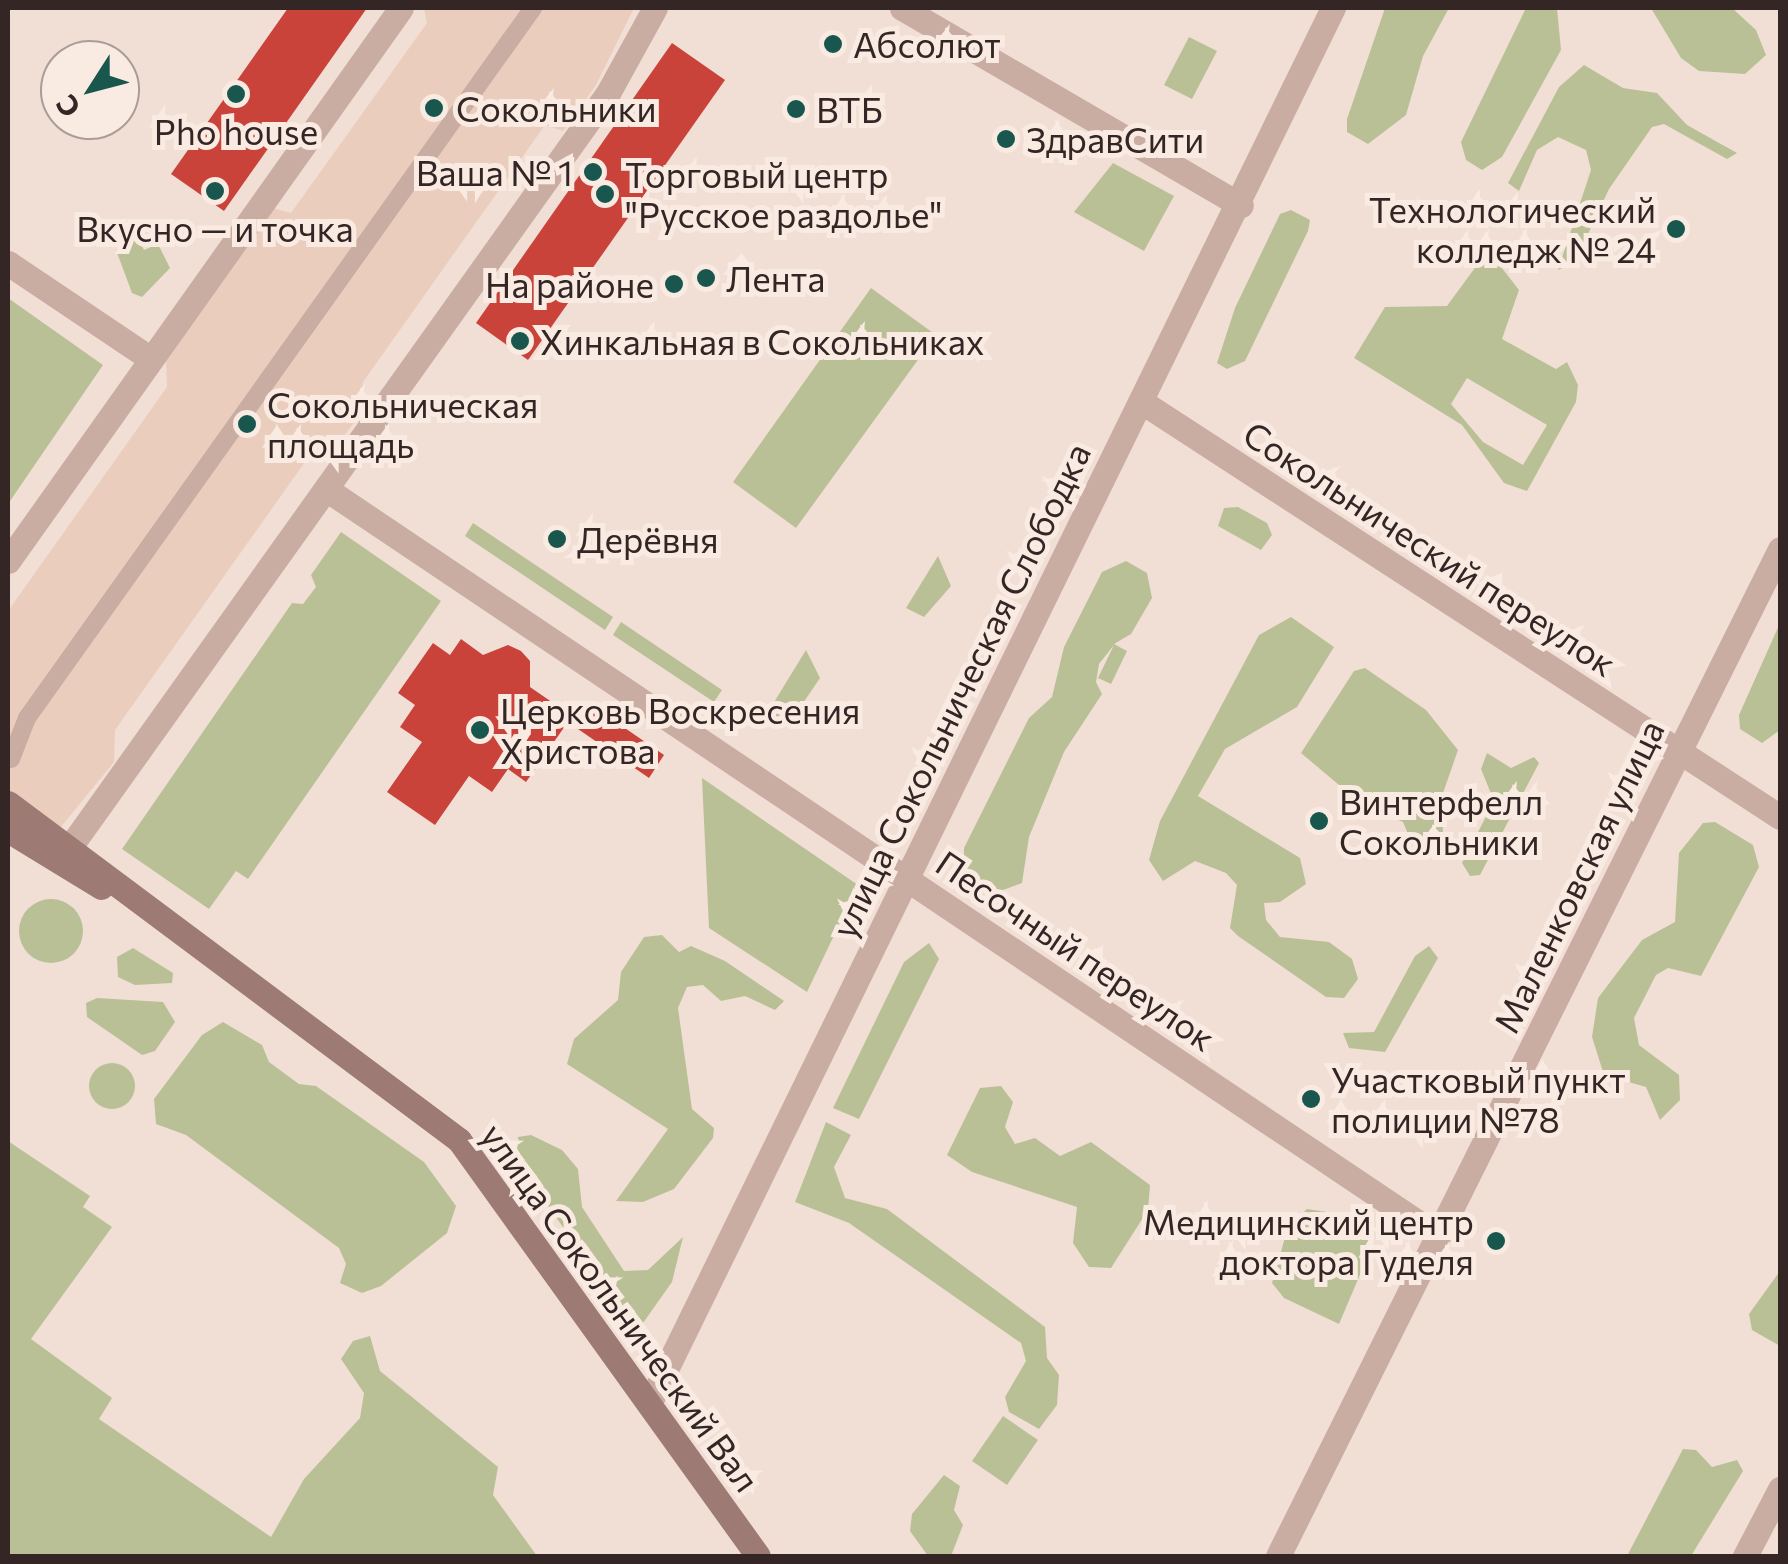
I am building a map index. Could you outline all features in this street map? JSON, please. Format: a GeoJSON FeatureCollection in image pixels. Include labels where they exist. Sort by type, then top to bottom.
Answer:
{"type":"FeatureCollection","features":[{"type":"Feature","properties":{"kind":"main road","name":"улица Сокольнический Вал"},"geometry":{"type":"LineString","coordinates":[[8,803],[70,848],[125,898]]}},
{"type":"Feature","properties":{"kind":"main road","name":"улица Сокольнический Вал"},"geometry":{"type":"LineString","coordinates":[[16,836],[125,898],[459,1140],[758,1556]]}},
{"type":"Feature","properties":{"kind":"street"},"geometry":{"type":"LineString","coordinates":[[8,560],[401,8]]}},
{"type":"Feature","properties":{"kind":"street"},"geometry":{"type":"LineString","coordinates":[[11,759],[27,718],[533,8]]}},
{"type":"Feature","properties":{"kind":"street"},"geometry":{"type":"LineString","coordinates":[[16,836],[58,855],[70,848],[608,93],[656,8]]}},
{"type":"Feature","properties":{"kind":"street"},"geometry":{"type":"LineString","coordinates":[[902,8],[1241,205]]}},
{"type":"Feature","properties":{"kind":"street","name":"улица Сокольническая Слободка"},"geometry":{"type":"LineString","coordinates":[[649,1404],[1241,205],[1332,8]]}},
{"type":"Feature","properties":{"kind":"street"},"geometry":{"type":"LineString","coordinates":[[8,263],[151,359]]}},
{"type":"Feature","properties":{"kind":"street","name":"Сокольнический переулок"},"geometry":{"type":"LineString","coordinates":[[1142,402],[1780,817]]}},
{"type":"Feature","properties":{"kind":"street","name":"Песочный переулок"},"geometry":{"type":"LineString","coordinates":[[326,489],[1438,1236]]}},
{"type":"Feature","properties":{"kind":"street","name":"Маленковская улица"},"geometry":{"type":"LineString","coordinates":[[1278,1556],[1780,549]]}},
{"type":"Feature","properties":{"kind":"street"},"geometry":{"type":"LineString","coordinates":[[1744,1556],[1780,1489]]}},
{"type":"Feature","properties":{"kind":"green space"},"geometry":{"type":"Polygon","coordinates":[[[1385,8],[1449,8],[1423,56],[1406,115],[1368,144],[1347,132],[1347,119],[1385,8]]]}},
{"type":"Feature","properties":{"kind":"green space"},"geometry":{"type":"Polygon","coordinates":[[[1526,8],[1557,8],[1561,50],[1502,157],[1482,170],[1466,160],[1461,142],[1526,8]]]}},
{"type":"Feature","properties":{"kind":"green space"},"geometry":{"type":"Polygon","coordinates":[[[1651,8],[1732,8],[1756,30],[1766,55],[1745,74],[1699,71],[1681,58],[1651,8]]]}},
{"type":"Feature","properties":{"kind":"green space"},"geometry":{"type":"Polygon","coordinates":[[[1189,37],[1217,51],[1192,99],[1164,85],[1189,37]]]}},
{"type":"Feature","properties":{"kind":"green space"},"geometry":{"type":"Polygon","coordinates":[[[1584,65],[1623,88],[1657,93],[1687,125],[1737,153],[1727,159],[1664,124],[1652,127],[1609,189],[1575,262],[1558,270],[1591,170],[1586,150],[1558,137],[1537,150],[1519,191],[1508,183],[1559,87],[1584,65]]]}},
{"type":"Feature","properties":{"kind":"green space"},"geometry":{"type":"Polygon","coordinates":[[[1113,163],[1174,196],[1144,251],[1074,212],[1113,163]]]}},
{"type":"Feature","properties":{"kind":"green space"},"geometry":{"type":"Polygon","coordinates":[[[1291,210],[1310,220],[1308,231],[1245,361],[1227,369],[1217,363],[1235,308],[1280,214],[1291,210]]]}},
{"type":"Feature","properties":{"kind":"green space"},"geometry":{"type":"Polygon","coordinates":[[[136,234],[144,250],[158,244],[170,268],[142,297],[132,293],[116,250],[136,234]]]}},
{"type":"Feature","properties":{"kind":"green space"},"geometry":{"type":"Polygon","coordinates":[[[1488,250],[1519,290],[1502,339],[1556,369],[1567,362],[1578,385],[1576,402],[1527,491],[1504,483],[1462,425],[1354,358],[1385,307],[1447,306],[1488,250]],[[1467,378],[1451,404],[1483,442],[1523,465],[1547,425],[1467,378]]]}},
{"type":"Feature","properties":{"kind":"green space"},"geometry":{"type":"Polygon","coordinates":[[[871,288],[936,335],[796,528],[733,482],[871,288]]]}},
{"type":"Feature","properties":{"kind":"green space"},"geometry":{"type":"Polygon","coordinates":[[[8,298],[103,365],[8,504],[8,298]]]}},
{"type":"Feature","properties":{"kind":"green space"},"geometry":{"type":"Polygon","coordinates":[[[1238,507],[1267,523],[1272,535],[1261,550],[1218,526],[1224,508],[1238,507]]]}},
{"type":"Feature","properties":{"kind":"green space"},"geometry":{"type":"Polygon","coordinates":[[[473,523],[613,617],[605,630],[465,536],[473,523]]]}},
{"type":"Feature","properties":{"kind":"green space"},"geometry":{"type":"Polygon","coordinates":[[[341,532],[441,601],[248,879],[236,871],[209,909],[122,849],[292,603],[303,604],[316,587],[311,575],[341,532]]]}},
{"type":"Feature","properties":{"kind":"green space"},"geometry":{"type":"Polygon","coordinates":[[[938,556],[951,586],[924,617],[906,608],[938,556]]]}},
{"type":"Feature","properties":{"kind":"green space"},"geometry":{"type":"Polygon","coordinates":[[[1126,561],[1147,573],[1152,598],[1131,634],[1114,644],[1127,651],[1111,684],[1098,678],[1114,645],[1099,664],[1096,682],[1102,694],[1064,752],[1029,837],[1022,883],[995,893],[964,873],[964,848],[1029,718],[1052,697],[1064,647],[1102,572],[1126,561]]]}},
{"type":"Feature","properties":{"kind":"green space"},"geometry":{"type":"Polygon","coordinates":[[[1291,617],[1334,647],[1297,707],[1225,749],[1198,796],[1300,858],[1306,884],[1280,902],[1264,903],[1266,920],[1280,937],[1329,942],[1352,959],[1358,979],[1344,998],[1326,997],[1230,928],[1237,885],[1226,873],[1195,861],[1163,881],[1149,860],[1160,821],[1259,635],[1291,617]]]}},
{"type":"Feature","properties":{"kind":"green space"},"geometry":{"type":"Polygon","coordinates":[[[621,622],[722,690],[714,702],[613,635],[621,622]]]}},
{"type":"Feature","properties":{"kind":"green space"},"geometry":{"type":"Polygon","coordinates":[[[1780,623],[1780,730],[1762,743],[1740,729],[1739,715],[1780,623]]]}},
{"type":"Feature","properties":{"kind":"green space"},"geometry":{"type":"Polygon","coordinates":[[[806,650],[820,678],[793,718],[771,723],[768,712],[806,650]]]}},
{"type":"Feature","properties":{"kind":"green space"},"geometry":{"type":"Polygon","coordinates":[[[1365,668],[1426,710],[1458,750],[1442,796],[1443,836],[1430,858],[1415,851],[1403,822],[1364,806],[1301,753],[1354,671],[1365,668]]]}},
{"type":"Feature","properties":{"kind":"green space"},"geometry":{"type":"Polygon","coordinates":[[[1487,753],[1511,768],[1534,757],[1539,763],[1480,875],[1470,876],[1462,863],[1494,801],[1481,769],[1487,753]]]}},
{"type":"Feature","properties":{"kind":"green space"},"geometry":{"type":"Polygon","coordinates":[[[702,778],[858,885],[807,992],[709,928],[702,778]]]}},
{"type":"Feature","properties":{"kind":"green space"},"geometry":{"type":"Polygon","coordinates":[[[1715,822],[1753,845],[1759,867],[1701,976],[1668,968],[1656,975],[1634,1018],[1639,1045],[1679,1075],[1680,1100],[1660,1120],[1646,1087],[1604,1075],[1592,1037],[1598,998],[1642,940],[1675,922],[1679,853],[1703,823],[1715,822]]]}},
{"type":"Feature","properties":{"kind":"green space"},"geometry":{"type":"Polygon","coordinates":[[[51,899],[73,909],[83,931],[73,953],[51,963],[29,953],[19,931],[29,909],[51,899]]]}},
{"type":"Feature","properties":{"kind":"green space"},"geometry":{"type":"Polygon","coordinates":[[[662,935],[679,952],[691,946],[725,961],[784,1001],[775,1010],[745,996],[721,1001],[703,985],[687,987],[678,1008],[692,1109],[714,1128],[713,1138],[674,1189],[643,1202],[616,1201],[668,1129],[567,1064],[574,1039],[618,1000],[621,972],[644,937],[662,935]]]}},
{"type":"Feature","properties":{"kind":"green space"},"geometry":{"type":"Polygon","coordinates":[[[929,943],[939,959],[859,1119],[833,1108],[904,962],[929,943]]]}},
{"type":"Feature","properties":{"kind":"green space"},"geometry":{"type":"Polygon","coordinates":[[[1429,946],[1438,958],[1385,1052],[1349,1048],[1343,1033],[1374,1032],[1415,956],[1429,946]]]}},
{"type":"Feature","properties":{"kind":"green space"},"geometry":{"type":"Polygon","coordinates":[[[133,948],[173,973],[172,983],[135,985],[118,977],[117,957],[133,948]]]}},
{"type":"Feature","properties":{"kind":"green space"},"geometry":{"type":"Polygon","coordinates":[[[97,998],[163,1002],[175,1022],[155,1051],[142,1055],[87,1017],[86,1003],[97,998]]]}},
{"type":"Feature","properties":{"kind":"green space"},"geometry":{"type":"Polygon","coordinates":[[[223,1022],[262,1045],[269,1062],[299,1084],[316,1086],[424,1162],[456,1206],[447,1233],[381,1286],[362,1293],[340,1283],[346,1264],[339,1248],[186,1135],[156,1124],[154,1099],[202,1035],[223,1022]]]}},
{"type":"Feature","properties":{"kind":"green space"},"geometry":{"type":"Polygon","coordinates":[[[112,1063],[129,1069],[135,1086],[129,1103],[112,1109],[95,1103],[89,1086],[95,1069],[112,1063]]]}},
{"type":"Feature","properties":{"kind":"green space"},"geometry":{"type":"Polygon","coordinates":[[[1001,1086],[1013,1102],[1005,1127],[1015,1144],[1035,1138],[1060,1156],[1091,1142],[1150,1185],[1148,1210],[1111,1268],[1089,1267],[1073,1243],[1077,1207],[972,1172],[947,1155],[980,1088],[1001,1086]]]}},
{"type":"Feature","properties":{"kind":"green space"},"geometry":{"type":"Polygon","coordinates":[[[826,1122],[851,1135],[834,1167],[845,1198],[887,1209],[1045,1327],[1047,1358],[1059,1375],[1057,1405],[1039,1429],[1009,1412],[1005,1397],[1026,1361],[1021,1343],[849,1223],[795,1202],[826,1122]]]}},
{"type":"Feature","properties":{"kind":"green space"},"geometry":{"type":"Polygon","coordinates":[[[531,1135],[562,1150],[578,1169],[582,1207],[624,1271],[648,1270],[683,1237],[672,1282],[643,1323],[617,1303],[533,1185],[517,1148],[518,1137],[531,1135]]]}},
{"type":"Feature","properties":{"kind":"green space"},"geometry":{"type":"Polygon","coordinates":[[[8,1141],[90,1196],[83,1207],[112,1227],[31,1339],[112,1398],[99,1419],[271,1537],[304,1479],[360,1418],[364,1393],[341,1359],[353,1341],[370,1336],[380,1371],[498,1467],[493,1495],[537,1556],[8,1556],[8,1141]]]}},
{"type":"Feature","properties":{"kind":"green space"},"geometry":{"type":"Polygon","coordinates":[[[1307,1209],[1333,1213],[1373,1244],[1339,1324],[1284,1298],[1272,1283],[1288,1227],[1307,1209]]]}},
{"type":"Feature","properties":{"kind":"green space"},"geometry":{"type":"Polygon","coordinates":[[[1780,1271],[1780,1346],[1752,1330],[1749,1314],[1780,1271]]]}},
{"type":"Feature","properties":{"kind":"green space"},"geometry":{"type":"Polygon","coordinates":[[[1003,1416],[1038,1440],[1007,1485],[972,1461],[1003,1416]]]}},
{"type":"Feature","properties":{"kind":"green space"},"geometry":{"type":"Polygon","coordinates":[[[1683,1449],[1696,1450],[1712,1467],[1737,1460],[1743,1471],[1691,1556],[1627,1556],[1683,1449]]]}},
{"type":"Feature","properties":{"kind":"green space"},"geometry":{"type":"Polygon","coordinates":[[[944,1475],[960,1486],[954,1510],[963,1525],[951,1556],[928,1556],[910,1531],[912,1514],[944,1475]]]}},
{"type":"Feature","properties":{"kind":"shaded area","name":"Сокольническая площадь"},"geometry":{"type":"Polygon","coordinates":[[[424,8],[634,8],[596,85],[563,131],[545,125],[363,382],[360,416],[336,445],[322,438],[115,730],[114,762],[60,828],[8,792],[8,611],[167,387],[166,357],[273,208],[291,213],[427,23],[424,8]]]}},
{"type":"Feature","properties":{"kind":"building"},"geometry":{"type":"Polygon","coordinates":[[[288,8],[367,8],[224,211],[171,174],[288,8]]]}},
{"type":"Feature","properties":{"kind":"building","name":"Торговый центр \"Русское раздолье\""},"geometry":{"type":"Polygon","coordinates":[[[672,43],[725,80],[528,360],[476,323],[672,43]]]}},
{"type":"Feature","properties":{"kind":"building","name":"Церковь Воскресения Христова"},"geometry":{"type":"Polygon","coordinates":[[[461,639],[483,655],[508,645],[521,651],[530,661],[530,687],[572,716],[526,782],[508,769],[492,792],[469,776],[435,825],[387,792],[422,742],[400,727],[415,705],[398,693],[433,643],[450,655],[461,639]]]}},
{"type":"Feature","properties":{"kind":"building"},"geometry":{"type":"Polygon","coordinates":[[[593,706],[664,755],[649,778],[578,729],[593,706]]]}},
{"type":"Feature","properties":{"kind":"place","name":"Абсолют"},"geometry":{"type":"Point","coordinates":[833,44]}},
{"type":"Feature","properties":{"kind":"place","name":"Pho house"},"geometry":{"type":"Point","coordinates":[236,94]}},
{"type":"Feature","properties":{"kind":"place","name":"Сокольники"},"geometry":{"type":"Point","coordinates":[434,108]}},
{"type":"Feature","properties":{"kind":"place","name":"ВТБ"},"geometry":{"type":"Point","coordinates":[796,109]}},
{"type":"Feature","properties":{"kind":"place","name":"ЗдравСити"},"geometry":{"type":"Point","coordinates":[1006,139]}},
{"type":"Feature","properties":{"kind":"place","name":"Ваша № 1"},"geometry":{"type":"Point","coordinates":[593,172]}},
{"type":"Feature","properties":{"kind":"place","name":"Вкусно — и точка"},"geometry":{"type":"Point","coordinates":[215,191]}},
{"type":"Feature","properties":{"kind":"place","name":"Торговый центр \"Русское раздолье\""},"geometry":{"type":"Point","coordinates":[605,194]}},
{"type":"Feature","properties":{"kind":"place","name":"Технологический колледж № 24"},"geometry":{"type":"Point","coordinates":[1676,229]}},
{"type":"Feature","properties":{"kind":"place","name":"Лента"},"geometry":{"type":"Point","coordinates":[706,278]}},
{"type":"Feature","properties":{"kind":"place","name":"На районе"},"geometry":{"type":"Point","coordinates":[674,284]}},
{"type":"Feature","properties":{"kind":"place","name":"Хинкальная в Сокольниках"},"geometry":{"type":"Point","coordinates":[520,341]}},
{"type":"Feature","properties":{"kind":"place","name":"Сокольническая площадь"},"geometry":{"type":"Point","coordinates":[247,424]}},
{"type":"Feature","properties":{"kind":"place","name":"Дерёвня"},"geometry":{"type":"Point","coordinates":[557,539]}},
{"type":"Feature","properties":{"kind":"place","name":"Церковь Воскресения Христова"},"geometry":{"type":"Point","coordinates":[480,730]}},
{"type":"Feature","properties":{"kind":"place","name":"Винтерфелл Сокольники"},"geometry":{"type":"Point","coordinates":[1319,821]}},
{"type":"Feature","properties":{"kind":"place","name":"Участковый пункт полиции №78"},"geometry":{"type":"Point","coordinates":[1311,1099]}},
{"type":"Feature","properties":{"kind":"place","name":"Медицинский центр доктора Гуделя"},"geometry":{"type":"Point","coordinates":[1496,1241]}}]}
